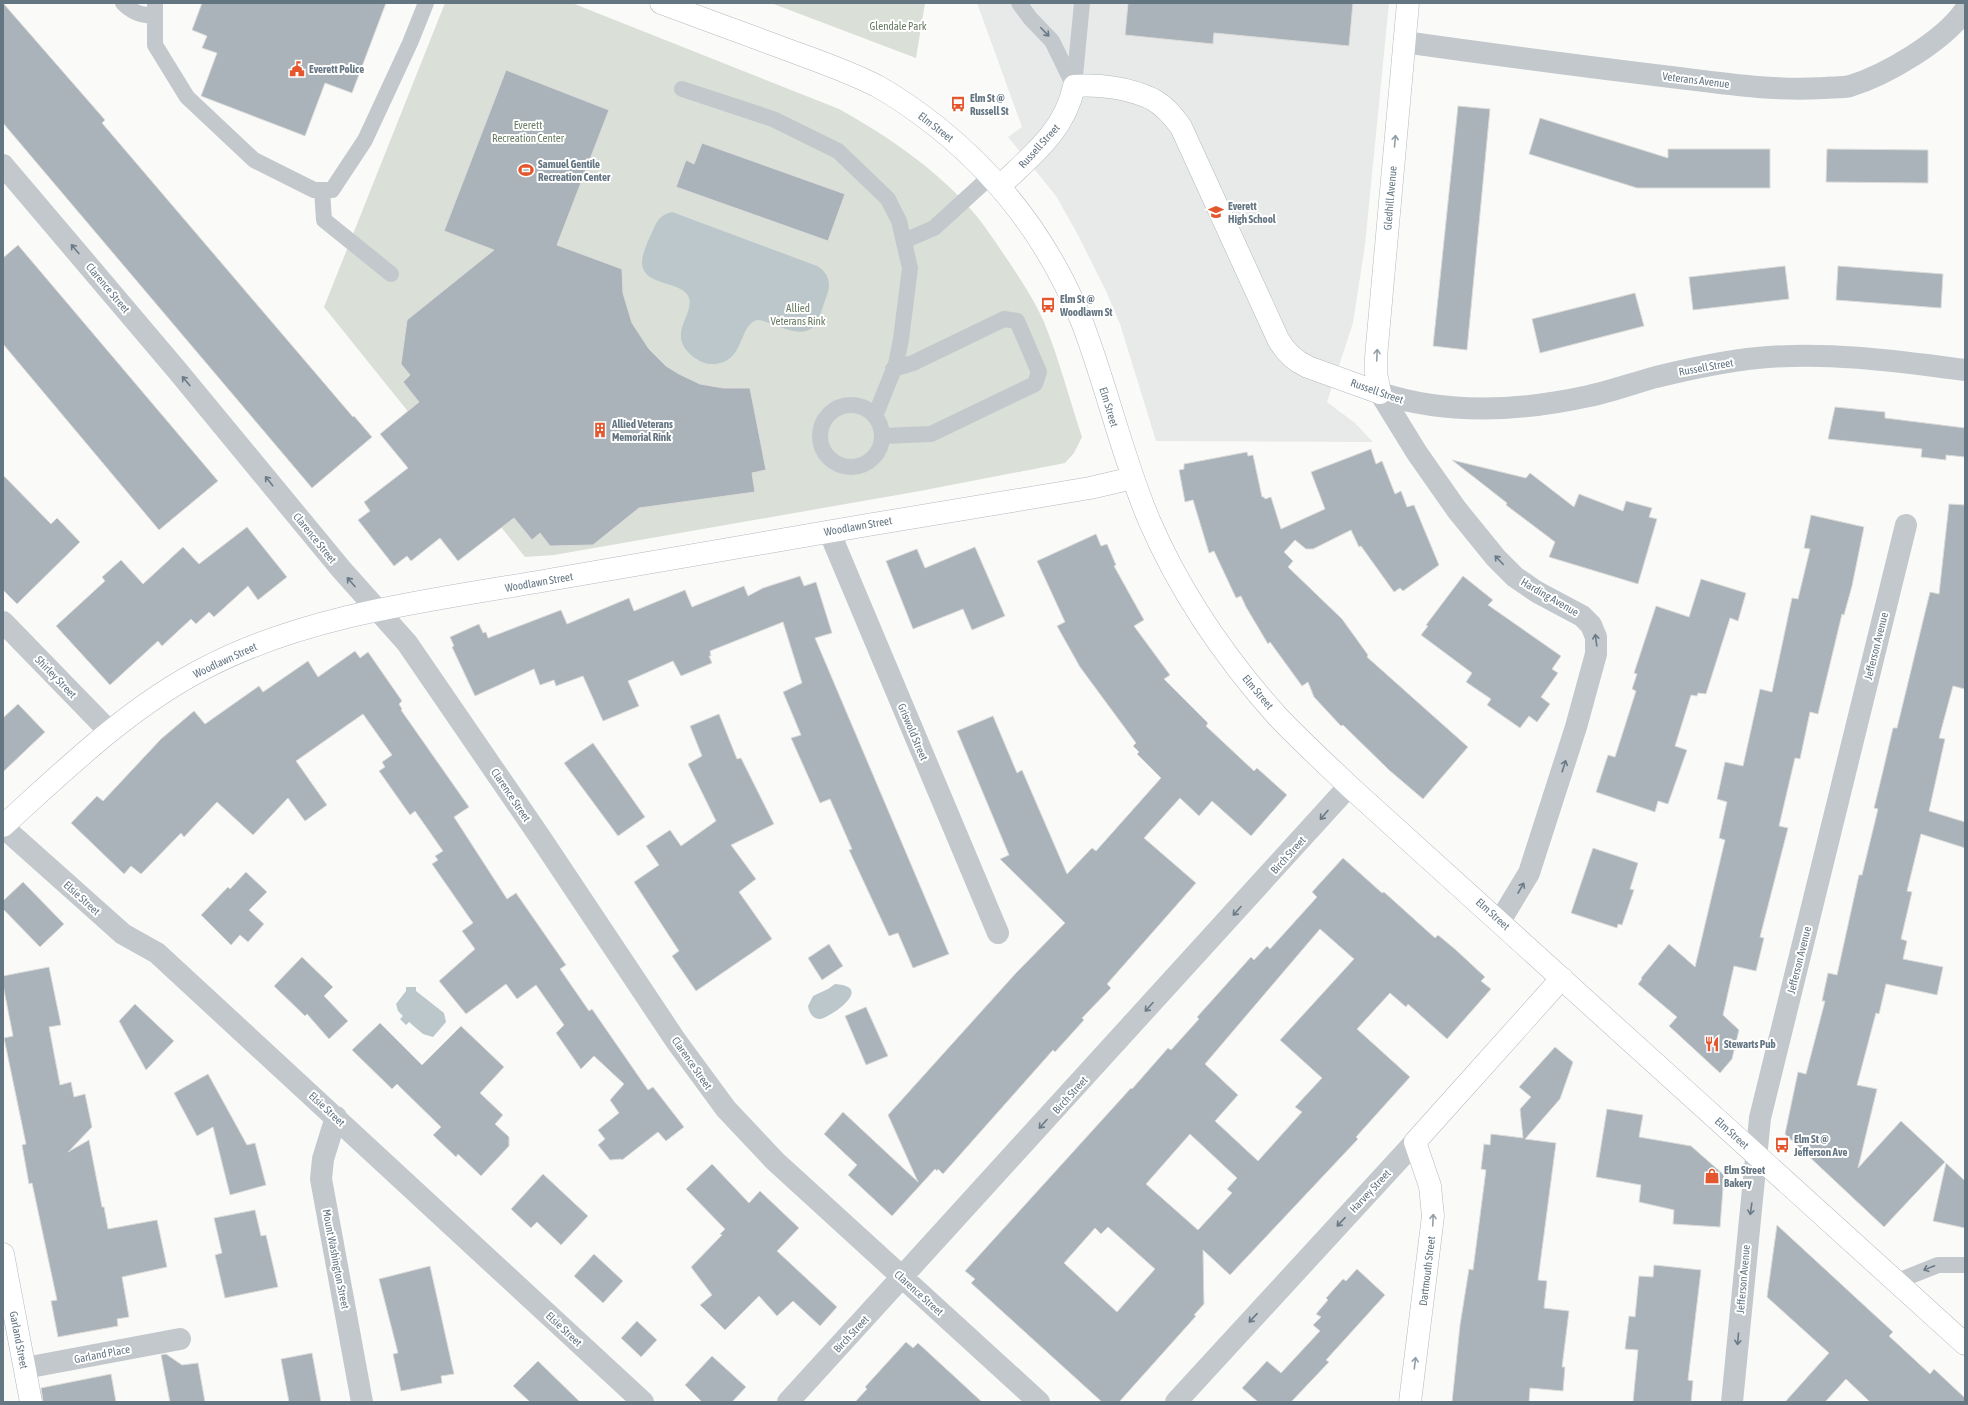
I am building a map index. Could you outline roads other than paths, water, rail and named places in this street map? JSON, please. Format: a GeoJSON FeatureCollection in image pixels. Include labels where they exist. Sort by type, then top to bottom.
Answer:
{"type":"FeatureCollection","features":[{"type":"Feature","properties":{"kind":"street","name":"Elm Street"},"geometry":{"type":"LineString","coordinates":[[661,3],[817,61],[877,86],[935,126],[973,157],[995,181],[1034,232],[1068,290],[1091,347],[1133,478],[1150,522],[1173,568],[1216,639],[1257,692],[1279,717],[1350,786],[1965,1344]]}},
{"type":"Feature","properties":{"kind":"street","name":"Gledhill Avenue"},"geometry":{"type":"LineString","coordinates":[[1380,393],[1376,374],[1376,356],[1408,3]]}},
{"type":"Feature","properties":{"kind":"street","name":"Veterans Avenue"},"geometry":{"type":"LineString","coordinates":[[1404,42],[1536,61],[1727,84],[1794,90],[1850,86],[1896,65],[1929,45],[1960,17],[1965,10]]}},
{"type":"Feature","properties":{"kind":"street","name":"Russell Street"},"geometry":{"type":"LineString","coordinates":[[995,181],[1037,150],[1059,125],[1068,109],[1074,86],[1092,85],[1138,94],[1152,99],[1169,112],[1181,127],[1280,344],[1290,356],[1299,362],[1380,393],[1428,405],[1477,408],[1525,407],[1558,403],[1682,371],[1757,358],[1833,356],[1965,370]]}},
{"type":"Feature","properties":{"kind":"street","name":"Clarence Street"},"geometry":{"type":"LineString","coordinates":[[3,165],[176,369],[377,611],[410,647],[706,1084],[752,1138],[902,1278],[1039,1402]]}},
{"type":"Feature","properties":{"kind":"street","name":"Harding Avenue"},"geometry":{"type":"LineString","coordinates":[[1380,393],[1417,453],[1457,510],[1496,558],[1515,577],[1537,592],[1582,616],[1591,625],[1596,637],[1596,654],[1576,727],[1529,873],[1500,921]]}},
{"type":"Feature","properties":{"kind":"street","name":"Woodlawn Street"},"geometry":{"type":"LineString","coordinates":[[3,826],[110,732],[176,685],[203,668],[240,651],[300,630],[377,611],[829,531],[1090,488],[1133,478]]}},
{"type":"Feature","properties":{"kind":"street","name":"Jefferson Avenue"},"geometry":{"type":"LineString","coordinates":[[1732,1402],[1749,1220],[1758,1157],[1762,1111],[1906,525]]}},
{"type":"Feature","properties":{"kind":"street","name":"Griswold Street"},"geometry":{"type":"LineString","coordinates":[[829,531],[998,933]]}},
{"type":"Feature","properties":{"kind":"street","name":"Shirley Street"},"geometry":{"type":"LineString","coordinates":[[3,622],[110,732]]}},
{"type":"Feature","properties":{"kind":"street","name":"Birch Street"},"geometry":{"type":"LineString","coordinates":[[788,1402],[1350,786]]}},
{"type":"Feature","properties":{"kind":"street","name":"Elsie Street"},"geometry":{"type":"LineString","coordinates":[[3,826],[123,934],[157,953],[336,1117],[642,1402]]}},
{"type":"Feature","properties":{"kind":"street","name":"Harvey Street"},"geometry":{"type":"LineString","coordinates":[[1176,1402],[1415,1142],[1562,978]]}},
{"type":"Feature","properties":{"kind":"street","name":"Mount Washington Street"},"geometry":{"type":"LineString","coordinates":[[336,1117],[323,1159],[321,1179],[362,1402]]}},
{"type":"Feature","properties":{"kind":"street","name":"Dartmouth Street"},"geometry":{"type":"LineString","coordinates":[[1410,1402],[1433,1216],[1430,1186],[1415,1142]]}},
{"type":"Feature","properties":{"kind":"street","name":"Garland Street"},"geometry":{"type":"LineString","coordinates":[[3,1254],[31,1402]]}},
{"type":"Feature","properties":{"kind":"street","name":"Garland Place"},"geometry":{"type":"LineString","coordinates":[[25,1368],[180,1339]]}},
{"type":"Feature","properties":{"kind":"lane"},"geometry":{"type":"LineString","coordinates":[[123,3],[127,8],[141,15],[155,9],[156,44],[187,97],[254,160],[314,190],[332,190],[365,140],[410,43],[426,3]]}},
{"type":"Feature","properties":{"kind":"lane"},"geometry":{"type":"LineString","coordinates":[[1019,3],[1030,18],[1052,41],[1074,86]]}},
{"type":"Feature","properties":{"kind":"lane"},"geometry":{"type":"LineString","coordinates":[[1074,86],[1082,3]]}},
{"type":"Feature","properties":{"kind":"lane"},"geometry":{"type":"LineString","coordinates":[[682,89],[773,119],[838,151],[888,199],[899,220],[910,268],[901,339],[893,369],[875,416]]}},
{"type":"Feature","properties":{"kind":"lane"},"geometry":{"type":"LineString","coordinates":[[904,241],[934,228],[995,181]]}},
{"type":"Feature","properties":{"kind":"lane"},"geometry":{"type":"LineString","coordinates":[[322,190],[324,220],[391,274]]}},
{"type":"Feature","properties":{"kind":"lane"},"geometry":{"type":"LineString","coordinates":[[882,436],[931,434],[1035,384],[1039,372],[1017,321],[1004,319],[913,363],[893,369]]}},
{"type":"Feature","properties":{"kind":"lane"},"geometry":{"type":"LineString","coordinates":[[845,405],[856,405],[866,409],[875,416],[880,425],[882,436],[881,447],[876,456],[867,464],[857,468],[846,468],[836,464],[827,457],[821,447],[819,437],[821,426],[826,416],[834,409],[845,405]]}},
{"type":"Feature","properties":{"kind":"lane"},"geometry":{"type":"LineString","coordinates":[[1895,1282],[1938,1265],[1965,1265]]}},
{"type":"Feature","properties":{"kind":"place","name":"Everett Police"},"geometry":{"type":"Point","coordinates":[297,69]}},
{"type":"Feature","properties":{"kind":"place","name":"Elm St @ Russell St"},"geometry":{"type":"Point","coordinates":[958,104]}},
{"type":"Feature","properties":{"kind":"place","name":"Samuel Gentile Recreation Center"},"geometry":{"type":"Point","coordinates":[526,170]}},
{"type":"Feature","properties":{"kind":"place","name":"Everett High School"},"geometry":{"type":"Point","coordinates":[1216,212]}},
{"type":"Feature","properties":{"kind":"place","name":"Elm St @ Woodlawn St"},"geometry":{"type":"Point","coordinates":[1048,305]}},
{"type":"Feature","properties":{"kind":"place","name":"Allied Veterans Memorial Rink"},"geometry":{"type":"Point","coordinates":[600,430]}},
{"type":"Feature","properties":{"kind":"place","name":"Stewarts Pub"},"geometry":{"type":"Point","coordinates":[1712,1044]}},
{"type":"Feature","properties":{"kind":"place","name":"Elm St @ Jefferson Ave"},"geometry":{"type":"Point","coordinates":[1782,1145]}},
{"type":"Feature","properties":{"kind":"place","name":"Elm Street Bakery"},"geometry":{"type":"Point","coordinates":[1712,1176]}},
{"type":"Feature","properties":{"kind":"park label","name":"Glendale Park"},"geometry":{"type":"Point","coordinates":[898,26]}},
{"type":"Feature","properties":{"kind":"park label","name":"Everett Recreation Center"},"geometry":{"type":"Point","coordinates":[528,131]}},
{"type":"Feature","properties":{"kind":"park label","name":"Allied Veterans Rink"},"geometry":{"type":"Point","coordinates":[798,314]}}]}
